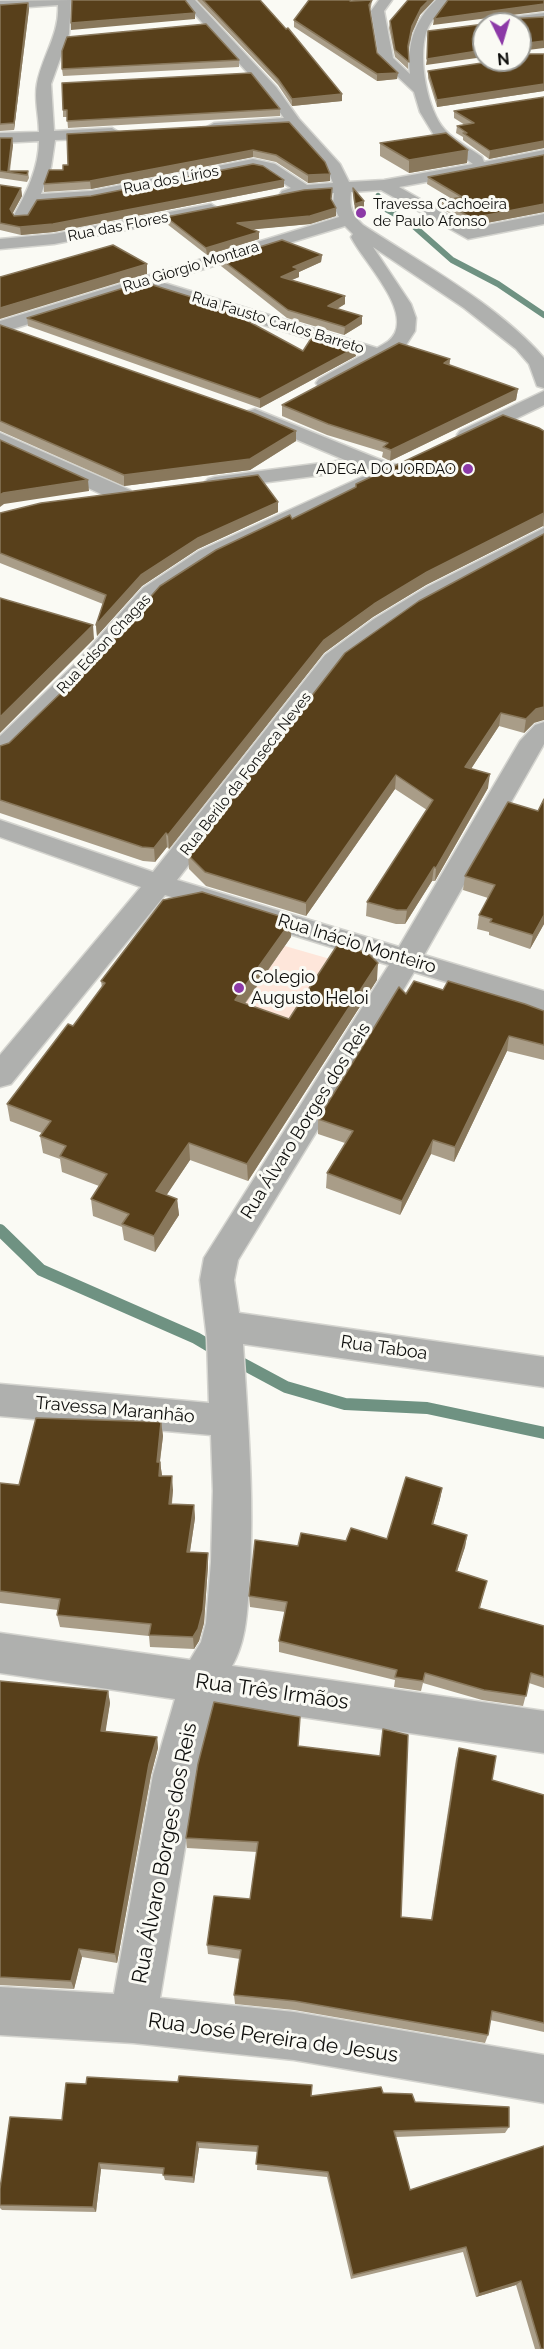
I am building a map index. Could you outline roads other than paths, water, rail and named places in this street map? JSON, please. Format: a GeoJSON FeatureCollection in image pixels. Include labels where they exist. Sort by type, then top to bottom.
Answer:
{"type":"FeatureCollection","features":[{"type":"Feature","properties":{"kind":"street"},"geometry":{"type":"LineString","coordinates":[[188,0],[271,90],[294,122],[334,167],[343,188],[341,205],[366,252],[393,287],[405,310],[408,325],[406,336],[398,344],[309,392]]}},
{"type":"Feature","properties":{"kind":"street"},"geometry":{"type":"LineString","coordinates":[[386,0],[377,11],[386,59],[420,90],[434,114],[440,133],[486,166]]}},
{"type":"Feature","properties":{"kind":"street"},"geometry":{"type":"LineString","coordinates":[[420,90],[424,73],[416,49],[419,33],[444,0]]}},
{"type":"Feature","properties":{"kind":"street"},"geometry":{"type":"LineString","coordinates":[[0,5],[64,1],[68,37],[50,84],[46,157],[2,244]]}},
{"type":"Feature","properties":{"kind":"street"},"geometry":{"type":"LineString","coordinates":[[187,26],[210,24]]}},
{"type":"Feature","properties":{"kind":"street"},"geometry":{"type":"LineString","coordinates":[[419,33],[441,30]]}},
{"type":"Feature","properties":{"kind":"street"},"geometry":{"type":"LineString","coordinates":[[232,75],[256,73]]}},
{"type":"Feature","properties":{"kind":"street"},"geometry":{"type":"LineString","coordinates":[[197,128],[294,122]]}},
{"type":"Feature","properties":{"kind":"street"},"geometry":{"type":"LineString","coordinates":[[0,138],[131,132]]}},
{"type":"Feature","properties":{"kind":"street"},"geometry":{"type":"LineString","coordinates":[[269,197],[304,190],[384,185],[544,155]]}},
{"type":"Feature","properties":{"kind":"street","name":"Rua dos Lírios"},"geometry":{"type":"LineString","coordinates":[[29,193],[91,196],[253,165],[269,166],[304,190]]}},
{"type":"Feature","properties":{"kind":"street"},"geometry":{"type":"LineString","coordinates":[[384,185],[468,234],[544,219]]}},
{"type":"Feature","properties":{"kind":"street","name":"Rua das Flores"},"geometry":{"type":"LineString","coordinates":[[2,244],[54,239],[223,207]]}},
{"type":"Feature","properties":{"kind":"street"},"geometry":{"type":"LineString","coordinates":[[352,225],[470,304],[523,345],[538,363],[544,382]]}},
{"type":"Feature","properties":{"kind":"street","name":"Rua Giorgio Montara"},"geometry":{"type":"LineString","coordinates":[[1,327],[309,230],[352,225]]}},
{"type":"Feature","properties":{"kind":"street","name":"Rua Fausto Carlos Barreto"},"geometry":{"type":"LineString","coordinates":[[143,282],[378,354]]}},
{"type":"Feature","properties":{"kind":"street"},"geometry":{"type":"LineString","coordinates":[[1,327],[34,338]]}},
{"type":"Feature","properties":{"kind":"street"},"geometry":{"type":"LineString","coordinates":[[443,446],[544,397]]}},
{"type":"Feature","properties":{"kind":"street"},"geometry":{"type":"LineString","coordinates":[[261,417],[280,407]]}},
{"type":"Feature","properties":{"kind":"street"},"geometry":{"type":"LineString","coordinates":[[239,410],[391,471]]}},
{"type":"Feature","properties":{"kind":"street"},"geometry":{"type":"LineString","coordinates":[[503,418],[530,428]]}},
{"type":"Feature","properties":{"kind":"street"},"geometry":{"type":"LineString","coordinates":[[0,439],[123,495]]}},
{"type":"Feature","properties":{"kind":"street","name":"Rua Edson Chagas"},"geometry":{"type":"LineString","coordinates":[[0,750],[85,668],[152,593],[180,572],[207,556],[412,461]]}},
{"type":"Feature","properties":{"kind":"street"},"geometry":{"type":"LineString","coordinates":[[193,486],[370,463]]}},
{"type":"Feature","properties":{"kind":"street"},"geometry":{"type":"LineString","coordinates":[[88,500],[146,492]]}},
{"type":"Feature","properties":{"kind":"street","name":"Rua Berilo da Fonseca Neves"},"geometry":{"type":"LineString","coordinates":[[0,1076],[159,884],[334,660],[359,639],[387,622],[479,568],[544,534]]}},
{"type":"Feature","properties":{"kind":"street","name":"Rua Álvaro Borges dos Reis"},"geometry":{"type":"LineString","coordinates":[[133,2019],[175,1775],[200,1682],[219,1649],[226,1623],[231,1562],[224,1333],[217,1280],[221,1258],[407,959],[533,741],[544,730]]}},
{"type":"Feature","properties":{"kind":"street","name":"Rua Inácio Monteiro"},"geometry":{"type":"LineString","coordinates":[[0,828],[159,884],[544,1002]]}},
{"type":"Feature","properties":{"kind":"street","name":"Rua Taboa"},"geometry":{"type":"LineString","coordinates":[[224,1333],[544,1371]]}},
{"type":"Feature","properties":{"kind":"street","name":"Travessa Maranhão"},"geometry":{"type":"LineString","coordinates":[[0,1400],[228,1414]]}},
{"type":"Feature","properties":{"kind":"street","name":"Rua Três Irmãos"},"geometry":{"type":"LineString","coordinates":[[0,1653],[544,1732]]}},
{"type":"Feature","properties":{"kind":"street","name":"Rua José Pereira de Jesus"},"geometry":{"type":"LineString","coordinates":[[0,2011],[133,2019],[294,2036],[544,2079]]}},
{"type":"Feature","properties":{"kind":"waterway"},"geometry":{"type":"LineString","coordinates":[[378,195],[381,200]]}},
{"type":"Feature","properties":{"kind":"waterway"},"geometry":{"type":"LineString","coordinates":[[380,199],[386,209],[408,221],[452,260],[498,284],[544,315]]}},
{"type":"Feature","properties":{"kind":"waterway"},"geometry":{"type":"LineString","coordinates":[[0,1230],[41,1270],[196,1338],[218,1351]]}},
{"type":"Feature","properties":{"kind":"waterway"},"geometry":{"type":"LineString","coordinates":[[232,1358],[286,1387],[345,1404],[427,1408],[544,1433]]}},
{"type":"Feature","properties":{"kind":"place","name":"Travessa Cachoeira de Paulo Afonso"},"geometry":{"type":"Point","coordinates":[361,213]}},
{"type":"Feature","properties":{"kind":"place","name":"ADEGA DO JORDAO"},"geometry":{"type":"Point","coordinates":[468,469]}},
{"type":"Feature","properties":{"kind":"place","name":"Colegio Augusto Heloi"},"geometry":{"type":"Point","coordinates":[239,988]}}]}
